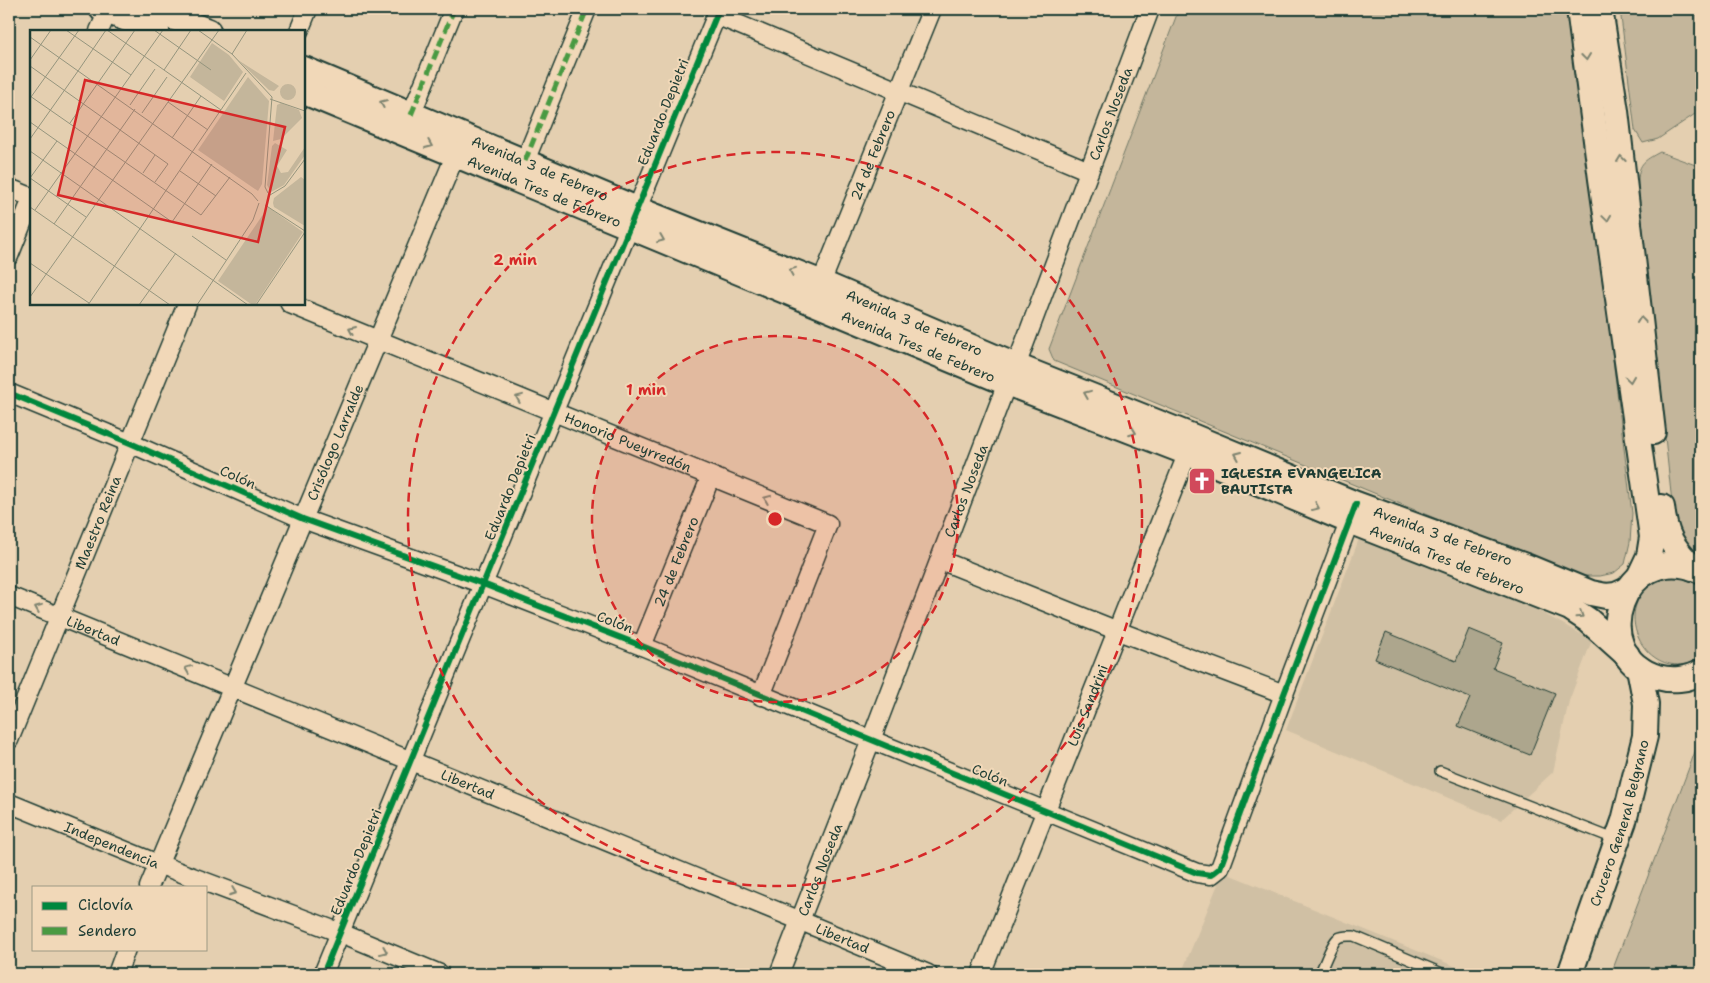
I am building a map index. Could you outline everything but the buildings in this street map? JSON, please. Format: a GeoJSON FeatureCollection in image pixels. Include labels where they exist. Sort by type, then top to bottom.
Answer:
{"type":"FeatureCollection","features":[{"type":"Feature","properties":{"kind":"main road"},"geometry":{"type":"LineString","coordinates":[[152,9],[205,30]]}},
{"type":"Feature","properties":{"kind":"main road","name":"Crucero General Belgrano"},"geometry":{"type":"LineString","coordinates":[[1570,974],[1624,821],[1645,736],[1646,704],[1633,661],[1620,639],[1617,622],[1620,605],[1649,556],[1652,537],[1579,9]]}},
{"type":"Feature","properties":{"kind":"main road"},"geometry":{"type":"LineString","coordinates":[[1600,9],[1616,111],[1664,525],[1669,538],[1679,554],[1697,570]]}},
{"type":"Feature","properties":{"kind":"main road"},"geometry":{"type":"LineString","coordinates":[[104,15],[154,30]]}},
{"type":"Feature","properties":{"kind":"main road","name":"Avenida 3 de Febrero"},"geometry":{"type":"LineString","coordinates":[[305,70],[411,115],[459,146],[525,161],[633,217]]}},
{"type":"Feature","properties":{"kind":"main road","name":"Avenida Tres de Febrero"},"geometry":{"type":"LineString","coordinates":[[305,92],[459,146],[1353,513],[1570,608],[1588,620],[1651,675],[1664,679],[1694,676]]}},
{"type":"Feature","properties":{"kind":"main road","name":"Avenida 3 de Febrero"},"geometry":{"type":"LineString","coordinates":[[1353,513],[1528,567],[1591,593],[1606,596],[1616,595],[1656,568],[1675,565],[1697,570]]}},
{"type":"Feature","properties":{"kind":"main road"},"geometry":{"type":"LineString","coordinates":[[1645,736],[1659,702],[1666,691],[1694,676]]}},
{"type":"Feature","properties":{"kind":"street"},"geometry":{"type":"LineString","coordinates":[[299,30],[308,9]]}},
{"type":"Feature","properties":{"kind":"street"},"geometry":{"type":"LineString","coordinates":[[411,115],[454,9]]}},
{"type":"Feature","properties":{"kind":"street"},"geometry":{"type":"LineString","coordinates":[[525,161],[587,9]]}},
{"type":"Feature","properties":{"kind":"street","name":"24 de Febrero"},"geometry":{"type":"LineString","coordinates":[[818,292],[932,9]]}},
{"type":"Feature","properties":{"kind":"street","name":"Carlos Noseda"},"geometry":{"type":"LineString","coordinates":[[779,974],[871,740],[1150,9]]}},
{"type":"Feature","properties":{"kind":"street"},"geometry":{"type":"LineString","coordinates":[[717,12],[899,91],[1090,170]]}},
{"type":"Feature","properties":{"kind":"street","name":"Eduardo Depietri"},"geometry":{"type":"LineString","coordinates":[[324,974],[717,12]]}},
{"type":"Feature","properties":{"kind":"street","name":"Crisólogo Larralde"},"geometry":{"type":"LineString","coordinates":[[149,886],[459,146]]}},
{"type":"Feature","properties":{"kind":"street"},"geometry":{"type":"LineString","coordinates":[[9,188],[30,197]]}},
{"type":"Feature","properties":{"kind":"street"},"geometry":{"type":"LineString","coordinates":[[9,256],[30,204]]}},
{"type":"Feature","properties":{"kind":"street","name":"Maestro Reina"},"geometry":{"type":"LineString","coordinates":[[9,740],[58,616],[187,305]]}},
{"type":"Feature","properties":{"kind":"street","name":"Honorio Pueyrredón"},"geometry":{"type":"LineString","coordinates":[[292,305],[828,524],[761,696]]}},
{"type":"Feature","properties":{"kind":"street","name":"Colón"},"geometry":{"type":"LineString","coordinates":[[9,393],[130,443],[303,519],[483,584],[642,646],[1197,873],[1211,875],[1220,868],[1284,694]]}},
{"type":"Feature","properties":{"kind":"street","name":"Luis Sandrini"},"geometry":{"type":"LineString","coordinates":[[981,974],[1191,445]]}},
{"type":"Feature","properties":{"kind":"street","name":"24 de Febrero"},"geometry":{"type":"LineString","coordinates":[[642,646],[711,476]]}},
{"type":"Feature","properties":{"kind":"street"},"geometry":{"type":"LineString","coordinates":[[940,560],[1118,632],[1284,694],[1353,513]]}},
{"type":"Feature","properties":{"kind":"street","name":"Libertad"},"geometry":{"type":"LineString","coordinates":[[9,596],[928,974]]}},
{"type":"Feature","properties":{"kind":"street","name":"Independencia"},"geometry":{"type":"LineString","coordinates":[[9,803],[158,864],[340,933],[440,974]]}},
{"type":"Feature","properties":{"kind":"street"},"geometry":{"type":"LineString","coordinates":[[117,974],[126,950]]}},
{"type":"Feature","properties":{"kind":"lane"},"geometry":{"type":"LineString","coordinates":[[1440,770],[1617,840]]}},
{"type":"Feature","properties":{"kind":"lane"},"geometry":{"type":"LineString","coordinates":[[1320,974],[1339,937],[1354,936],[1444,974]]}},
{"type":"Feature","properties":{"kind":"shaded area"},"geometry":{"type":"Polygon","coordinates":[[[1179,9],[1566,9],[1580,92],[1632,513],[1630,542],[1625,564],[1614,573],[1600,576],[1575,576],[1054,361],[1049,349],[1179,9]]]}},
{"type":"Feature","properties":{"kind":"shaded area"},"geometry":{"type":"Polygon","coordinates":[[[1620,9],[1701,9],[1701,110],[1658,139],[1643,143],[1635,130],[1620,9]]]}},
{"type":"Feature","properties":{"kind":"shaded area"},"geometry":{"type":"Polygon","coordinates":[[[1660,152],[1701,167],[1701,557],[1678,534],[1673,512],[1638,184],[1640,167],[1649,158],[1660,152]]]}},
{"type":"Feature","properties":{"kind":"shaded area"},"geometry":{"type":"Polygon","coordinates":[[[1359,539],[1526,604],[1592,640],[1569,701],[1553,772],[1501,820],[1286,730],[1359,539]]]}},
{"type":"Feature","properties":{"kind":"shaded area"},"geometry":{"type":"Polygon","coordinates":[[[1671,575],[1701,581],[1701,658],[1682,665],[1665,663],[1651,655],[1641,642],[1635,626],[1635,610],[1641,594],[1656,581],[1671,575]]]}},
{"type":"Feature","properties":{"kind":"shaded area"},"geometry":{"type":"Polygon","coordinates":[[[1701,736],[1701,974],[1611,974],[1701,736]]]}},
{"type":"Feature","properties":{"kind":"shaded area"},"geometry":{"type":"Polygon","coordinates":[[[1223,872],[1474,974],[1181,974],[1223,872]]]}},
{"type":"Feature","properties":{"kind":"marked path"},"geometry":{"type":"LineString","coordinates":[[411,115],[454,9]]}},
{"type":"Feature","properties":{"kind":"marked path"},"geometry":{"type":"LineString","coordinates":[[525,161],[587,9]]}},
{"type":"Feature","properties":{"kind":"cycle path"},"geometry":{"type":"LineString","coordinates":[[323,974],[719,9]]}},
{"type":"Feature","properties":{"kind":"cycle path"},"geometry":{"type":"LineString","coordinates":[[9,393],[130,443],[303,519],[483,584],[642,646],[1197,873],[1211,875],[1220,868],[1356,504]]}},
{"type":"Feature","properties":{"kind":"place","name":"IGLESIA EVANGELICA BAUTISTA"},"geometry":{"type":"Point","coordinates":[1202,481]}}]}
